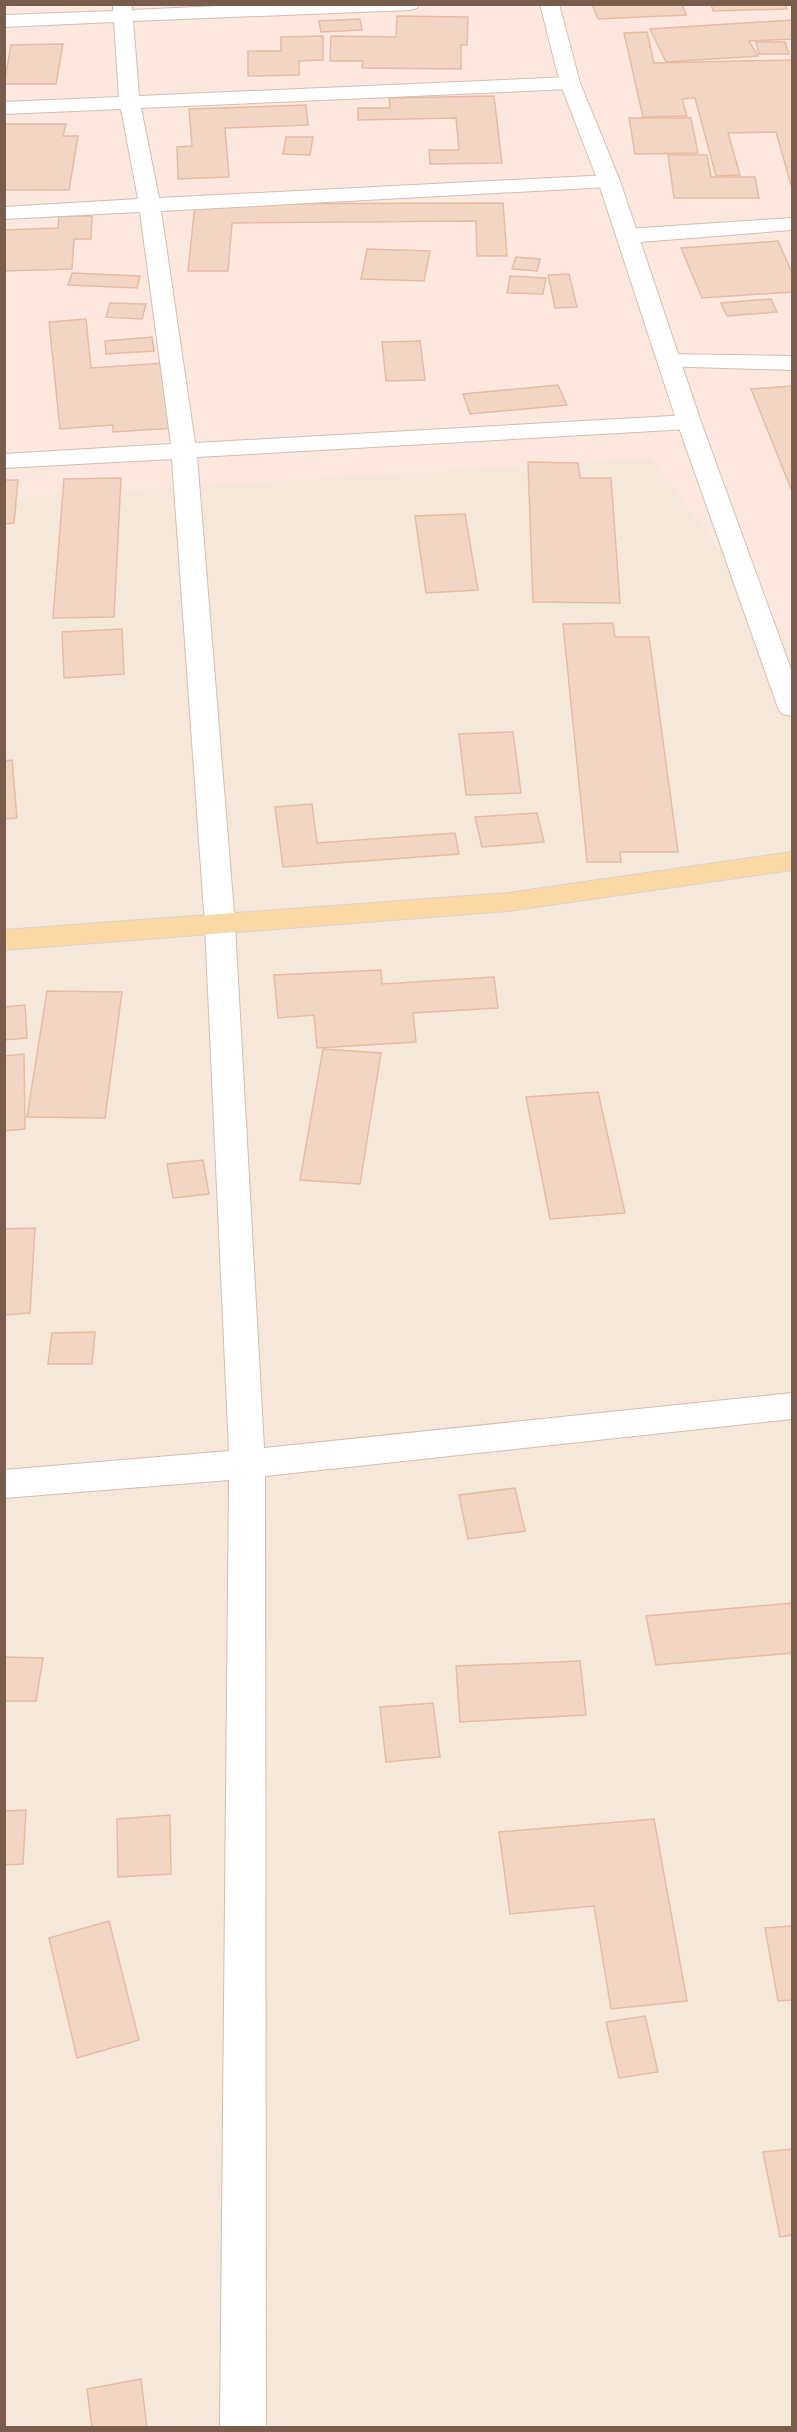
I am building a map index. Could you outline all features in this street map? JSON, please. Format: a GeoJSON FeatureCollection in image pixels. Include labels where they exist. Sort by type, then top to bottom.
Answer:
{"type":"FeatureCollection","features":[{"type":"Feature","properties":{"kind":"main road"},"geometry":{"type":"LineString","coordinates":[[4,940],[508,903],[792,861]]}},
{"type":"Feature","properties":{"kind":"street"},"geometry":{"type":"LineString","coordinates":[[4,21],[123,10],[410,4]]}},
{"type":"Feature","properties":{"kind":"street"},"geometry":{"type":"LineString","coordinates":[[549,4],[570,83],[609,181],[689,422],[792,708]]}},
{"type":"Feature","properties":{"kind":"street"},"geometry":{"type":"LineString","coordinates":[[123,10],[130,103],[150,206],[183,451],[220,925],[247,1464],[243,2427]]}},
{"type":"Feature","properties":{"kind":"street"},"geometry":{"type":"LineString","coordinates":[[4,108],[570,83]]}},
{"type":"Feature","properties":{"kind":"street"},"geometry":{"type":"LineString","coordinates":[[4,213],[609,181]]}},
{"type":"Feature","properties":{"kind":"street"},"geometry":{"type":"LineString","coordinates":[[627,237],[792,224]]}},
{"type":"Feature","properties":{"kind":"street"},"geometry":{"type":"LineString","coordinates":[[669,361],[792,363]]}},
{"type":"Feature","properties":{"kind":"street"},"geometry":{"type":"LineString","coordinates":[[4,461],[689,422]]}},
{"type":"Feature","properties":{"kind":"street"},"geometry":{"type":"LineString","coordinates":[[4,1484],[247,1464],[792,1406]]}},
{"type":"Feature","properties":{"kind":"shaded area"},"geometry":{"type":"Polygon","coordinates":[[[5,5],[792,5],[792,2427],[5,2427],[5,5]]]}},
{"type":"Feature","properties":{"kind":"shaded area"},"geometry":{"type":"Polygon","coordinates":[[[5,5],[792,5],[792,646],[651,458],[5,498],[5,5]]]}},
{"type":"Feature","properties":{"kind":"building"},"geometry":{"type":"Polygon","coordinates":[[[592,4],[682,4],[686,15],[598,19],[592,4]]]}},
{"type":"Feature","properties":{"kind":"building"},"geometry":{"type":"Polygon","coordinates":[[[711,4],[785,4],[787,9],[713,11],[711,4]]]}},
{"type":"Feature","properties":{"kind":"building"},"geometry":{"type":"Polygon","coordinates":[[[397,16],[468,17],[467,45],[461,45],[461,69],[362,68],[363,61],[330,61],[331,36],[396,37],[397,16]]]}},
{"type":"Feature","properties":{"kind":"building"},"geometry":{"type":"Polygon","coordinates":[[[360,19],[362,30],[321,32],[319,21],[360,19]]]}},
{"type":"Feature","properties":{"kind":"building"},"geometry":{"type":"Polygon","coordinates":[[[792,20],[792,39],[749,41],[758,56],[666,62],[650,29],[792,20]]]}},
{"type":"Feature","properties":{"kind":"building"},"geometry":{"type":"Polygon","coordinates":[[[647,32],[654,63],[792,60],[792,188],[776,132],[728,133],[740,175],[716,176],[695,98],[682,99],[687,116],[643,117],[624,33],[647,32]]]}},
{"type":"Feature","properties":{"kind":"building"},"geometry":{"type":"Polygon","coordinates":[[[323,36],[323,60],[299,61],[299,75],[248,76],[248,51],[281,51],[281,37],[323,36]]]}},
{"type":"Feature","properties":{"kind":"building"},"geometry":{"type":"Polygon","coordinates":[[[756,42],[785,42],[789,54],[759,54],[756,42]]]}},
{"type":"Feature","properties":{"kind":"building"},"geometry":{"type":"Polygon","coordinates":[[[63,44],[56,84],[4,84],[11,45],[63,44]]]}},
{"type":"Feature","properties":{"kind":"building"},"geometry":{"type":"Polygon","coordinates":[[[494,96],[502,163],[430,164],[429,150],[459,150],[456,118],[358,120],[358,108],[390,108],[389,98],[494,96]]]}},
{"type":"Feature","properties":{"kind":"building"},"geometry":{"type":"Polygon","coordinates":[[[306,105],[308,125],[225,128],[229,177],[178,179],[177,147],[192,146],[189,109],[306,105]]]}},
{"type":"Feature","properties":{"kind":"building"},"geometry":{"type":"Polygon","coordinates":[[[629,118],[691,118],[698,153],[635,154],[629,118]]]}},
{"type":"Feature","properties":{"kind":"building"},"geometry":{"type":"Polygon","coordinates":[[[4,124],[66,124],[63,136],[78,136],[69,190],[4,190],[4,124]]]}},
{"type":"Feature","properties":{"kind":"building"},"geometry":{"type":"Polygon","coordinates":[[[286,137],[313,137],[310,155],[283,154],[286,137]]]}},
{"type":"Feature","properties":{"kind":"building"},"geometry":{"type":"Polygon","coordinates":[[[668,155],[707,155],[711,177],[755,177],[759,198],[674,198],[668,155]]]}},
{"type":"Feature","properties":{"kind":"building"},"geometry":{"type":"Polygon","coordinates":[[[503,203],[507,256],[477,256],[476,221],[232,223],[228,271],[188,271],[195,204],[503,203]]]}},
{"type":"Feature","properties":{"kind":"building"},"geometry":{"type":"Polygon","coordinates":[[[59,216],[92,216],[91,239],[74,239],[72,269],[4,271],[4,230],[58,228],[59,216]]]}},
{"type":"Feature","properties":{"kind":"building"},"geometry":{"type":"Polygon","coordinates":[[[778,241],[792,273],[792,292],[702,298],[681,248],[778,241]]]}},
{"type":"Feature","properties":{"kind":"building"},"geometry":{"type":"Polygon","coordinates":[[[367,249],[430,251],[424,281],[361,279],[367,249]]]}},
{"type":"Feature","properties":{"kind":"building"},"geometry":{"type":"Polygon","coordinates":[[[516,257],[540,259],[537,271],[512,269],[516,257]]]}},
{"type":"Feature","properties":{"kind":"building"},"geometry":{"type":"Polygon","coordinates":[[[72,273],[140,276],[137,288],[68,285],[72,273]]]}},
{"type":"Feature","properties":{"kind":"building"},"geometry":{"type":"Polygon","coordinates":[[[569,274],[577,307],[555,308],[548,275],[569,274]]]}},
{"type":"Feature","properties":{"kind":"building"},"geometry":{"type":"Polygon","coordinates":[[[510,276],[546,278],[543,294],[507,293],[510,276]]]}},
{"type":"Feature","properties":{"kind":"building"},"geometry":{"type":"Polygon","coordinates":[[[771,299],[777,312],[727,316],[721,303],[771,299]]]}},
{"type":"Feature","properties":{"kind":"building"},"geometry":{"type":"Polygon","coordinates":[[[110,303],[146,304],[142,319],[106,317],[110,303]]]}},
{"type":"Feature","properties":{"kind":"building"},"geometry":{"type":"Polygon","coordinates":[[[86,319],[91,368],[165,363],[175,428],[113,432],[113,425],[60,429],[49,322],[86,319]]]}},
{"type":"Feature","properties":{"kind":"building"},"geometry":{"type":"Polygon","coordinates":[[[152,337],[154,351],[106,354],[105,341],[152,337]]]}},
{"type":"Feature","properties":{"kind":"building"},"geometry":{"type":"Polygon","coordinates":[[[420,341],[425,380],[386,381],[382,342],[420,341]]]}},
{"type":"Feature","properties":{"kind":"building"},"geometry":{"type":"Polygon","coordinates":[[[558,385],[567,405],[470,414],[463,394],[558,385]]]}},
{"type":"Feature","properties":{"kind":"building"},"geometry":{"type":"Polygon","coordinates":[[[792,386],[792,488],[791,489],[751,389],[792,386]]]}},
{"type":"Feature","properties":{"kind":"building"},"geometry":{"type":"Polygon","coordinates":[[[528,462],[578,463],[580,478],[611,478],[620,603],[533,602],[528,462]]]}},
{"type":"Feature","properties":{"kind":"building"},"geometry":{"type":"Polygon","coordinates":[[[121,478],[114,617],[53,618],[64,479],[121,478]]]}},
{"type":"Feature","properties":{"kind":"building"},"geometry":{"type":"Polygon","coordinates":[[[4,480],[18,480],[14,523],[4,524],[4,480]]]}},
{"type":"Feature","properties":{"kind":"building"},"geometry":{"type":"Polygon","coordinates":[[[465,514],[478,590],[426,593],[415,516],[465,514]]]}},
{"type":"Feature","properties":{"kind":"building"},"geometry":{"type":"Polygon","coordinates":[[[613,623],[615,637],[649,637],[678,852],[620,852],[621,862],[587,862],[563,624],[613,623]]]}},
{"type":"Feature","properties":{"kind":"building"},"geometry":{"type":"Polygon","coordinates":[[[122,629],[124,674],[64,678],[62,632],[122,629]]]}},
{"type":"Feature","properties":{"kind":"building"},"geometry":{"type":"Polygon","coordinates":[[[513,732],[521,793],[466,795],[459,734],[513,732]]]}},
{"type":"Feature","properties":{"kind":"building"},"geometry":{"type":"Polygon","coordinates":[[[12,760],[17,818],[4,819],[4,761],[12,760]]]}},
{"type":"Feature","properties":{"kind":"building"},"geometry":{"type":"Polygon","coordinates":[[[312,804],[317,843],[455,833],[459,854],[283,867],[275,807],[312,804]]]}},
{"type":"Feature","properties":{"kind":"building"},"geometry":{"type":"Polygon","coordinates":[[[537,813],[544,842],[482,847],[475,817],[537,813]]]}},
{"type":"Feature","properties":{"kind":"building"},"geometry":{"type":"Polygon","coordinates":[[[381,970],[382,984],[494,977],[498,1008],[413,1013],[416,1042],[317,1048],[314,1015],[278,1018],[274,975],[381,970]]]}},
{"type":"Feature","properties":{"kind":"building"},"geometry":{"type":"Polygon","coordinates":[[[47,991],[122,992],[105,1118],[27,1117],[47,991]]]}},
{"type":"Feature","properties":{"kind":"building"},"geometry":{"type":"Polygon","coordinates":[[[25,1005],[27,1038],[4,1040],[4,1007],[25,1005]]]}},
{"type":"Feature","properties":{"kind":"building"},"geometry":{"type":"Polygon","coordinates":[[[323,1049],[381,1053],[360,1184],[300,1180],[323,1049]]]}},
{"type":"Feature","properties":{"kind":"building"},"geometry":{"type":"Polygon","coordinates":[[[24,1054],[25,1129],[4,1131],[4,1056],[24,1054]]]}},
{"type":"Feature","properties":{"kind":"building"},"geometry":{"type":"Polygon","coordinates":[[[598,1092],[625,1213],[550,1219],[526,1097],[598,1092]]]}},
{"type":"Feature","properties":{"kind":"building"},"geometry":{"type":"Polygon","coordinates":[[[203,1160],[209,1194],[173,1198],[167,1164],[203,1160]]]}},
{"type":"Feature","properties":{"kind":"building"},"geometry":{"type":"Polygon","coordinates":[[[35,1228],[30,1313],[4,1315],[4,1229],[35,1228]]]}},
{"type":"Feature","properties":{"kind":"building"},"geometry":{"type":"Polygon","coordinates":[[[95,1332],[92,1364],[48,1364],[52,1333],[95,1332]]]}},
{"type":"Feature","properties":{"kind":"building"},"geometry":{"type":"Polygon","coordinates":[[[515,1488],[525,1531],[468,1539],[459,1495],[515,1488]]]}},
{"type":"Feature","properties":{"kind":"building"},"geometry":{"type":"Polygon","coordinates":[[[792,1603],[792,1653],[656,1665],[646,1616],[792,1603]]]}},
{"type":"Feature","properties":{"kind":"building"},"geometry":{"type":"Polygon","coordinates":[[[4,1657],[43,1658],[36,1701],[4,1701],[4,1657]]]}},
{"type":"Feature","properties":{"kind":"building"},"geometry":{"type":"Polygon","coordinates":[[[580,1661],[586,1715],[460,1722],[456,1666],[580,1661]]]}},
{"type":"Feature","properties":{"kind":"building"},"geometry":{"type":"Polygon","coordinates":[[[433,1703],[440,1757],[386,1762],[380,1707],[433,1703]]]}},
{"type":"Feature","properties":{"kind":"building"},"geometry":{"type":"Polygon","coordinates":[[[26,1810],[23,1864],[4,1865],[4,1811],[26,1810]]]}},
{"type":"Feature","properties":{"kind":"building"},"geometry":{"type":"Polygon","coordinates":[[[170,1815],[171,1874],[118,1877],[117,1819],[170,1815]]]}},
{"type":"Feature","properties":{"kind":"building"},"geometry":{"type":"Polygon","coordinates":[[[654,1819],[687,2001],[611,2009],[594,1906],[510,1914],[499,1832],[654,1819]]]}},
{"type":"Feature","properties":{"kind":"building"},"geometry":{"type":"Polygon","coordinates":[[[109,1921],[139,2040],[77,2058],[49,1938],[109,1921]]]}},
{"type":"Feature","properties":{"kind":"building"},"geometry":{"type":"Polygon","coordinates":[[[792,1926],[792,2000],[778,2001],[765,1928],[792,1926]]]}},
{"type":"Feature","properties":{"kind":"building"},"geometry":{"type":"Polygon","coordinates":[[[645,2016],[658,2072],[619,2078],[606,2022],[645,2016]]]}},
{"type":"Feature","properties":{"kind":"building"},"geometry":{"type":"Polygon","coordinates":[[[792,2149],[792,2235],[780,2237],[763,2152],[792,2149]]]}},
{"type":"Feature","properties":{"kind":"building"},"geometry":{"type":"Polygon","coordinates":[[[141,2379],[147,2428],[92,2428],[87,2389],[141,2379]]]}}]}
